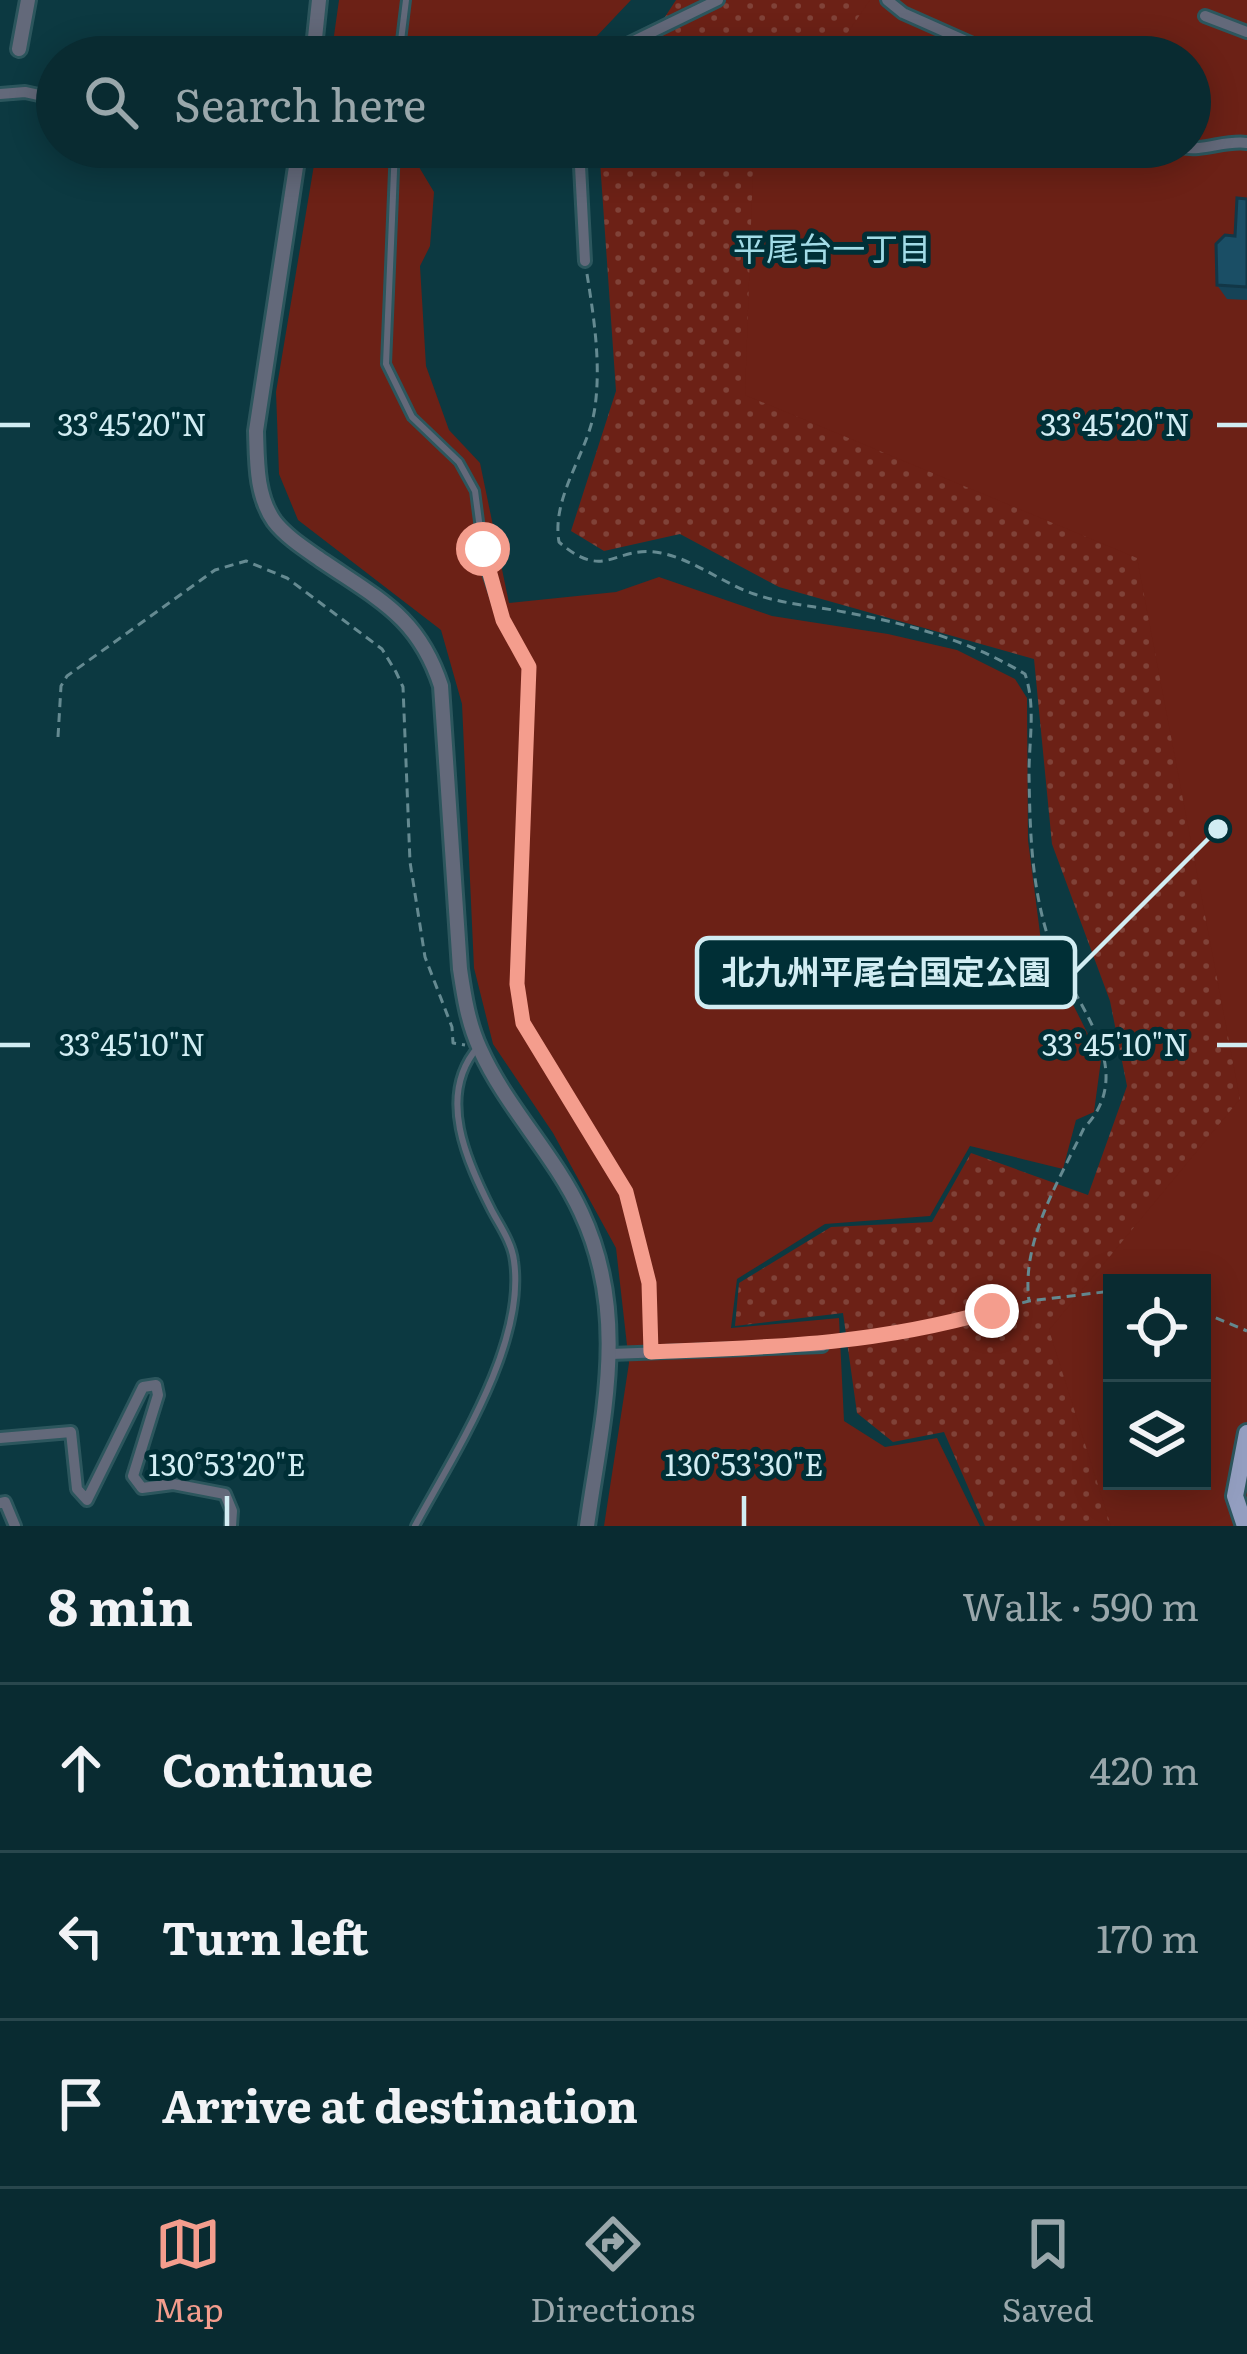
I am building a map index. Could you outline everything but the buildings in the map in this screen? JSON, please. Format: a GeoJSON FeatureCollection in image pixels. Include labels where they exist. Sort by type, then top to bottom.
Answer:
{"type":"FeatureCollection","features":[{"type":"Feature","properties":{"kind":"main road"},"geometry":{"type":"LineString","coordinates":[[1244,1526],[1235,1496],[1247,1433]]}},
{"type":"Feature","properties":{"kind":"street"},"geometry":{"type":"LineString","coordinates":[[19,49],[28,0]]}},
{"type":"Feature","properties":{"kind":"street"},"geometry":{"type":"LineString","coordinates":[[315,36],[319,0]]}},
{"type":"Feature","properties":{"kind":"street"},"geometry":{"type":"LineString","coordinates":[[645,36],[718,0]]}},
{"type":"Feature","properties":{"kind":"street"},"geometry":{"type":"LineString","coordinates":[[886,0],[903,14],[954,36]]}},
{"type":"Feature","properties":{"kind":"street"},"geometry":{"type":"LineString","coordinates":[[1205,16],[1247,32]]}},
{"type":"Feature","properties":{"kind":"street"},"geometry":{"type":"LineString","coordinates":[[0,94],[36,94]]}},
{"type":"Feature","properties":{"kind":"street"},"geometry":{"type":"LineString","coordinates":[[1211,145],[1247,143]]}},
{"type":"Feature","properties":{"kind":"street"},"geometry":{"type":"LineString","coordinates":[[296,168],[256,431],[263,498],[275,522],[304,548],[387,605],[412,627],[432,657],[446,732],[466,1008],[478,1047],[580,1210],[598,1253],[608,1298],[608,1399],[587,1526]]}},
{"type":"Feature","properties":{"kind":"street"},"geometry":{"type":"LineString","coordinates":[[580,168],[585,261]]}},
{"type":"Feature","properties":{"kind":"street"},"geometry":{"type":"LineString","coordinates":[[611,1354],[822,1346]]}},
{"type":"Feature","properties":{"kind":"street"},"geometry":{"type":"LineString","coordinates":[[0,1438],[70,1432],[77,1489],[87,1501],[143,1387],[156,1385],[158,1394],[133,1476],[142,1488],[173,1484],[225,1494],[232,1511],[231,1526]]}},
{"type":"Feature","properties":{"kind":"street"},"geometry":{"type":"LineString","coordinates":[[0,1502],[5,1502],[15,1526]]}},
{"type":"Feature","properties":{"kind":"lane"},"geometry":{"type":"LineString","coordinates":[[402,36],[406,0]]}},
{"type":"Feature","properties":{"kind":"lane"},"geometry":{"type":"LineString","coordinates":[[394,168],[386,364],[412,417],[459,462],[475,491],[485,568],[503,620],[529,667],[517,984],[523,1023],[626,1192],[649,1283],[651,1352]]}},
{"type":"Feature","properties":{"kind":"lane"},"geometry":{"type":"LineString","coordinates":[[416,1526],[478,1406],[511,1324],[511,1247],[469,1166],[460,1131],[458,1091],[463,1065],[478,1047]]}},
{"type":"Feature","properties":{"kind":"path"},"geometry":{"type":"LineString","coordinates":[[585,261],[595,326],[595,410],[566,491],[556,529],[559,542],[586,561],[601,563],[638,552],[674,557],[751,593],[962,641],[1025,674],[1033,695],[1030,787],[1039,905],[1061,972],[1081,1000],[1105,1060],[1098,1114],[1084,1128],[1032,1248],[1026,1276],[1029,1301]]}},
{"type":"Feature","properties":{"kind":"path"},"geometry":{"type":"LineString","coordinates":[[58,737],[62,682],[215,570],[239,562],[254,563],[306,592],[382,649],[403,687],[410,862],[425,957],[452,1027],[453,1043],[478,1047]]}},
{"type":"Feature","properties":{"kind":"path"},"geometry":{"type":"LineString","coordinates":[[822,1346],[918,1332],[1029,1301],[1103,1292]]}},
{"type":"Feature","properties":{"kind":"path"},"geometry":{"type":"LineString","coordinates":[[1211,1316],[1247,1331]]}},
{"type":"Feature","properties":{"kind":"shaded area"},"geometry":{"type":"Polygon","coordinates":[[[339,0],[631,0],[597,36],[334,36],[339,0]]]}},
{"type":"Feature","properties":{"kind":"shaded area"},"geometry":{"type":"Polygon","coordinates":[[[676,0],[1247,0],[1247,1526],[985,1526],[944,1432],[893,1442],[857,1413],[843,1313],[735,1326],[739,1283],[831,1227],[932,1222],[971,1153],[1088,1195],[1127,1086],[1110,1001],[1052,844],[1034,659],[779,587],[680,534],[604,551],[571,531],[616,391],[600,168],[1211,168],[1211,36],[653,36],[676,0]]]}},
{"type":"Feature","properties":{"kind":"shaded area"},"geometry":{"type":"Polygon","coordinates":[[[870,0],[1247,0],[1247,1526],[1111,1526],[1049,1330],[1240,1099],[1137,558],[745,395],[753,168],[1211,168],[1211,36],[845,36],[870,0]]]}},
{"type":"Feature","properties":{"kind":"shaded area"},"geometry":{"type":"Polygon","coordinates":[[[313,168],[420,168],[434,192],[430,246],[420,266],[426,366],[449,430],[480,463],[509,603],[616,592],[659,577],[772,616],[957,650],[1015,679],[1027,698],[1028,840],[1041,941],[1101,1060],[1094,1112],[1076,1120],[1063,1169],[970,1146],[930,1216],[825,1224],[737,1279],[731,1328],[839,1318],[844,1421],[885,1447],[937,1438],[980,1526],[604,1526],[629,1363],[616,1248],[553,1133],[493,1044],[474,968],[462,704],[441,630],[298,520],[279,474],[276,392],[313,168]]]}},
{"type":"Feature","properties":{"kind":"place","name":"北九州平尾台国定公園"},"geometry":{"type":"Point","coordinates":[1218,829]}},
{"type":"Feature","properties":{"kind":"district","name":"平尾台一丁目"},"geometry":{"type":"Point","coordinates":[832,246]}},
{"type":"Feature","properties":{"kind":"route"},"geometry":{"type":"LineString","coordinates":[[483,549],[503,620],[529,667],[517,984],[523,1023],[626,1192],[649,1283],[651,1352],[822,1346],[918,1332],[992,1311]]}}]}
